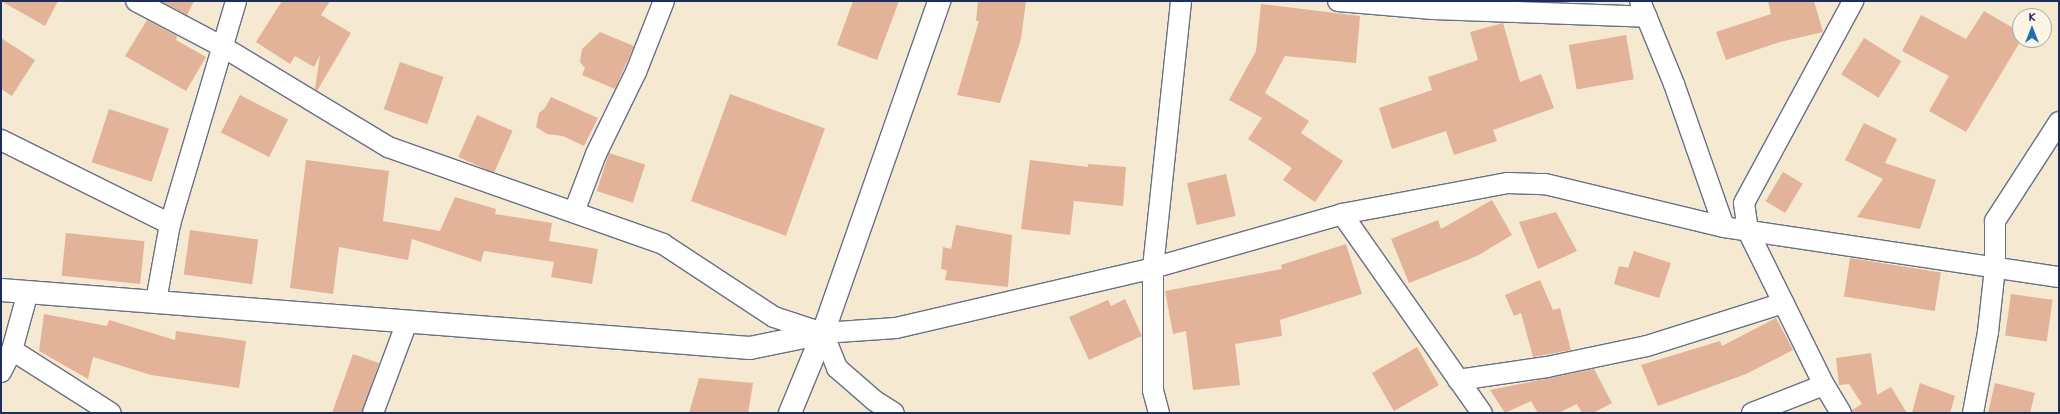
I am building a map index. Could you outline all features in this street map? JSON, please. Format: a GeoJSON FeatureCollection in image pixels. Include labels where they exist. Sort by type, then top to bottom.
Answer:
{"type":"FeatureCollection","features":[{"type":"Feature","properties":{"kind":"street"},"geometry":{"type":"LineString","coordinates":[[136,1],[223,47],[388,146],[663,244],[774,317],[823,333]]}},
{"type":"Feature","properties":{"kind":"street"},"geometry":{"type":"LineString","coordinates":[[156,301],[170,224],[236,1]]}},
{"type":"Feature","properties":{"kind":"street"},"geometry":{"type":"LineString","coordinates":[[574,212],[596,154],[636,72],[664,1]]}},
{"type":"Feature","properties":{"kind":"street"},"geometry":{"type":"LineString","coordinates":[[790,413],[823,333],[939,1]]}},
{"type":"Feature","properties":{"kind":"street"},"geometry":{"type":"LineString","coordinates":[[1159,413],[1153,390],[1153,268],[1182,1]]}},
{"type":"Feature","properties":{"kind":"street"},"geometry":{"type":"LineString","coordinates":[[1338,1],[1433,8],[1644,9],[1674,84],[1724,228]]}},
{"type":"Feature","properties":{"kind":"street"},"geometry":{"type":"LineString","coordinates":[[1841,413],[1824,385],[1748,231],[1744,202],[1853,1]]}},
{"type":"Feature","properties":{"kind":"street"},"geometry":{"type":"LineString","coordinates":[[1974,413],[1988,332],[1995,268],[1995,221],[2059,122]]}},
{"type":"Feature","properties":{"kind":"street"},"geometry":{"type":"LineString","coordinates":[[1,140],[170,224]]}},
{"type":"Feature","properties":{"kind":"street"},"geometry":{"type":"LineString","coordinates":[[1,290],[750,348],[823,333],[896,328],[1153,268],[1342,214],[1508,183],[1545,184],[1724,228],[2059,277]]}},
{"type":"Feature","properties":{"kind":"street"},"geometry":{"type":"LineString","coordinates":[[1342,214],[1482,413]]}},
{"type":"Feature","properties":{"kind":"street"},"geometry":{"type":"LineString","coordinates":[[1,372],[12,350],[28,292]]}},
{"type":"Feature","properties":{"kind":"street"},"geometry":{"type":"LineString","coordinates":[[1458,380],[1547,367],[1647,346],[1783,303]]}},
{"type":"Feature","properties":{"kind":"street"},"geometry":{"type":"LineString","coordinates":[[373,413],[406,322]]}},
{"type":"Feature","properties":{"kind":"street"},"geometry":{"type":"LineString","coordinates":[[823,333],[837,368],[875,401],[894,413]]}},
{"type":"Feature","properties":{"kind":"street"},"geometry":{"type":"LineString","coordinates":[[12,350],[111,413]]}},
{"type":"Feature","properties":{"kind":"street"},"geometry":{"type":"LineString","coordinates":[[1752,413],[1824,385]]}},
{"type":"Feature","properties":{"kind":"building"},"geometry":{"type":"Polygon","coordinates":[[[1,1],[58,1],[45,26],[1,1]]]}},
{"type":"Feature","properties":{"kind":"building"},"geometry":{"type":"Polygon","coordinates":[[[161,1],[194,1],[187,15],[161,1]]]}},
{"type":"Feature","properties":{"kind":"building"},"geometry":{"type":"Polygon","coordinates":[[[282,1],[330,1],[321,15],[351,33],[317,91],[315,89],[320,55],[314,67],[295,56],[290,64],[256,42],[282,1]]]}},
{"type":"Feature","properties":{"kind":"building"},"geometry":{"type":"Polygon","coordinates":[[[853,1],[899,1],[877,60],[837,45],[853,1]]]}},
{"type":"Feature","properties":{"kind":"building"},"geometry":{"type":"Polygon","coordinates":[[[978,1],[1026,1],[1021,39],[1000,103],[957,95],[979,21],[976,21],[978,1]]]}},
{"type":"Feature","properties":{"kind":"building"},"geometry":{"type":"Polygon","coordinates":[[[1768,1],[1814,1],[1823,32],[1780,42],[1726,60],[1716,32],[1771,14],[1768,1]]]}},
{"type":"Feature","properties":{"kind":"building"},"geometry":{"type":"Polygon","coordinates":[[[1261,4],[1360,16],[1356,63],[1285,56],[1265,93],[1309,121],[1301,133],[1343,161],[1315,202],[1283,180],[1292,168],[1248,139],[1262,118],[1229,100],[1256,51],[1261,4]]]}},
{"type":"Feature","properties":{"kind":"building"},"geometry":{"type":"Polygon","coordinates":[[[1984,11],[2012,27],[2012,48],[2016,48],[1966,132],[1929,111],[1949,76],[1902,51],[1921,15],[1966,39],[1984,11]]]}},
{"type":"Feature","properties":{"kind":"building"},"geometry":{"type":"Polygon","coordinates":[[[147,20],[177,36],[176,40],[206,57],[186,91],[125,56],[147,20]]]}},
{"type":"Feature","properties":{"kind":"building"},"geometry":{"type":"Polygon","coordinates":[[[1503,23],[1520,82],[1541,74],[1554,108],[1493,130],[1497,141],[1454,155],[1446,131],[1392,149],[1379,108],[1432,90],[1428,77],[1478,60],[1470,32],[1503,23]]]}},
{"type":"Feature","properties":{"kind":"building"},"geometry":{"type":"Polygon","coordinates":[[[600,32],[634,46],[615,89],[582,75],[585,68],[580,62],[582,49],[600,32]]]}},
{"type":"Feature","properties":{"kind":"building"},"geometry":{"type":"Polygon","coordinates":[[[1626,35],[1634,79],[1577,89],[1569,45],[1626,35]]]}},
{"type":"Feature","properties":{"kind":"building"},"geometry":{"type":"Polygon","coordinates":[[[1,38],[35,60],[12,96],[1,89],[1,38]]]}},
{"type":"Feature","properties":{"kind":"building"},"geometry":{"type":"Polygon","coordinates":[[[1864,38],[1901,61],[1879,98],[1841,74],[1864,38]]]}},
{"type":"Feature","properties":{"kind":"building"},"geometry":{"type":"Polygon","coordinates":[[[400,62],[443,77],[427,124],[384,109],[400,62]]]}},
{"type":"Feature","properties":{"kind":"building"},"geometry":{"type":"Polygon","coordinates":[[[730,94],[825,129],[786,236],[691,201],[730,94]]]}},
{"type":"Feature","properties":{"kind":"building"},"geometry":{"type":"Polygon","coordinates":[[[240,95],[288,120],[269,157],[221,132],[240,95]]]}},
{"type":"Feature","properties":{"kind":"building"},"geometry":{"type":"Polygon","coordinates":[[[551,97],[598,118],[584,146],[563,136],[547,134],[536,127],[539,113],[545,108],[551,97]]]}},
{"type":"Feature","properties":{"kind":"building"},"geometry":{"type":"Polygon","coordinates":[[[109,109],[169,128],[152,182],[92,162],[109,109]]]}},
{"type":"Feature","properties":{"kind":"building"},"geometry":{"type":"Polygon","coordinates":[[[477,115],[513,131],[494,173],[458,157],[477,115]]]}},
{"type":"Feature","properties":{"kind":"building"},"geometry":{"type":"Polygon","coordinates":[[[1864,123],[1897,139],[1885,163],[1936,180],[1920,229],[1857,217],[1883,179],[1845,160],[1864,123]]]}},
{"type":"Feature","properties":{"kind":"building"},"geometry":{"type":"Polygon","coordinates":[[[609,153],[645,165],[633,203],[597,191],[609,153]]]}},
{"type":"Feature","properties":{"kind":"building"},"geometry":{"type":"Polygon","coordinates":[[[306,160],[389,171],[383,221],[440,231],[455,197],[496,209],[495,214],[552,223],[549,241],[598,249],[592,284],[551,277],[554,262],[484,251],[481,262],[412,239],[408,260],[339,247],[333,294],[290,288],[306,160]]]}},
{"type":"Feature","properties":{"kind":"building"},"geometry":{"type":"Polygon","coordinates":[[[1030,160],[1088,167],[1088,164],[1126,167],[1123,206],[1074,201],[1070,235],[1021,229],[1030,160]]]}},
{"type":"Feature","properties":{"kind":"building"},"geometry":{"type":"Polygon","coordinates":[[[1783,172],[1803,184],[1785,213],[1765,201],[1783,172]]]}},
{"type":"Feature","properties":{"kind":"building"},"geometry":{"type":"Polygon","coordinates":[[[1226,174],[1236,216],[1197,225],[1187,183],[1226,174]]]}},
{"type":"Feature","properties":{"kind":"building"},"geometry":{"type":"Polygon","coordinates":[[[1492,200],[1512,235],[1477,256],[1409,283],[1391,239],[1438,220],[1441,229],[1492,200]]]}},
{"type":"Feature","properties":{"kind":"building"},"geometry":{"type":"Polygon","coordinates":[[[1556,212],[1577,251],[1538,269],[1519,222],[1556,212]]]}},
{"type":"Feature","properties":{"kind":"building"},"geometry":{"type":"Polygon","coordinates":[[[956,225],[1012,235],[1008,287],[945,280],[947,270],[941,269],[943,247],[951,249],[956,225]]]}},
{"type":"Feature","properties":{"kind":"building"},"geometry":{"type":"Polygon","coordinates":[[[190,230],[258,240],[252,284],[184,275],[190,230]]]}},
{"type":"Feature","properties":{"kind":"building"},"geometry":{"type":"Polygon","coordinates":[[[66,233],[145,241],[140,284],[62,276],[66,233]]]}},
{"type":"Feature","properties":{"kind":"building"},"geometry":{"type":"Polygon","coordinates":[[[1346,244],[1362,294],[1280,320],[1282,336],[1235,344],[1240,385],[1193,390],[1186,331],[1173,334],[1165,291],[1282,269],[1281,265],[1346,244]]]}},
{"type":"Feature","properties":{"kind":"building"},"geometry":{"type":"Polygon","coordinates":[[[1634,251],[1671,263],[1659,298],[1614,284],[1619,266],[1628,268],[1634,251]]]}},
{"type":"Feature","properties":{"kind":"building"},"geometry":{"type":"Polygon","coordinates":[[[1850,258],[1941,272],[1935,311],[1844,297],[1850,258]]]}},
{"type":"Feature","properties":{"kind":"building"},"geometry":{"type":"Polygon","coordinates":[[[1540,280],[1553,310],[1560,308],[1571,350],[1533,357],[1521,313],[1514,316],[1505,295],[1540,280]]]}},
{"type":"Feature","properties":{"kind":"building"},"geometry":{"type":"Polygon","coordinates":[[[2011,294],[2053,300],[2047,341],[2005,336],[2011,294]]]}},
{"type":"Feature","properties":{"kind":"building"},"geometry":{"type":"Polygon","coordinates":[[[1125,299],[1142,336],[1089,360],[1069,317],[1108,300],[1111,306],[1125,299]]]}},
{"type":"Feature","properties":{"kind":"building"},"geometry":{"type":"Polygon","coordinates":[[[44,314],[107,326],[109,320],[175,340],[176,331],[246,341],[239,388],[151,375],[93,357],[88,379],[39,351],[44,314]]]}},
{"type":"Feature","properties":{"kind":"building"},"geometry":{"type":"Polygon","coordinates":[[[1776,318],[1793,350],[1746,374],[1658,406],[1641,365],[1720,341],[1722,346],[1776,318]]]}},
{"type":"Feature","properties":{"kind":"building"},"geometry":{"type":"Polygon","coordinates":[[[1417,347],[1439,385],[1394,411],[1372,373],[1417,347]]]}},
{"type":"Feature","properties":{"kind":"building"},"geometry":{"type":"Polygon","coordinates":[[[1871,353],[1877,395],[1891,387],[1907,413],[1852,413],[1852,410],[1862,404],[1849,384],[1839,385],[1836,358],[1871,353]]]}},
{"type":"Feature","properties":{"kind":"building"},"geometry":{"type":"Polygon","coordinates":[[[353,354],[379,363],[362,413],[332,413],[353,354]]]}},
{"type":"Feature","properties":{"kind":"building"},"geometry":{"type":"Polygon","coordinates":[[[1594,369],[1612,403],[1593,413],[1582,413],[1577,404],[1558,413],[1538,413],[1531,401],[1505,413],[1490,390],[1594,369]]]}},
{"type":"Feature","properties":{"kind":"building"},"geometry":{"type":"Polygon","coordinates":[[[699,378],[753,383],[748,413],[689,413],[699,378]]]}},
{"type":"Feature","properties":{"kind":"building"},"geometry":{"type":"Polygon","coordinates":[[[1920,383],[1955,396],[1950,413],[1912,413],[1920,383]]]}},
{"type":"Feature","properties":{"kind":"building"},"geometry":{"type":"Polygon","coordinates":[[[1995,383],[2035,393],[2030,413],[1988,413],[1995,383]]]}}]}
